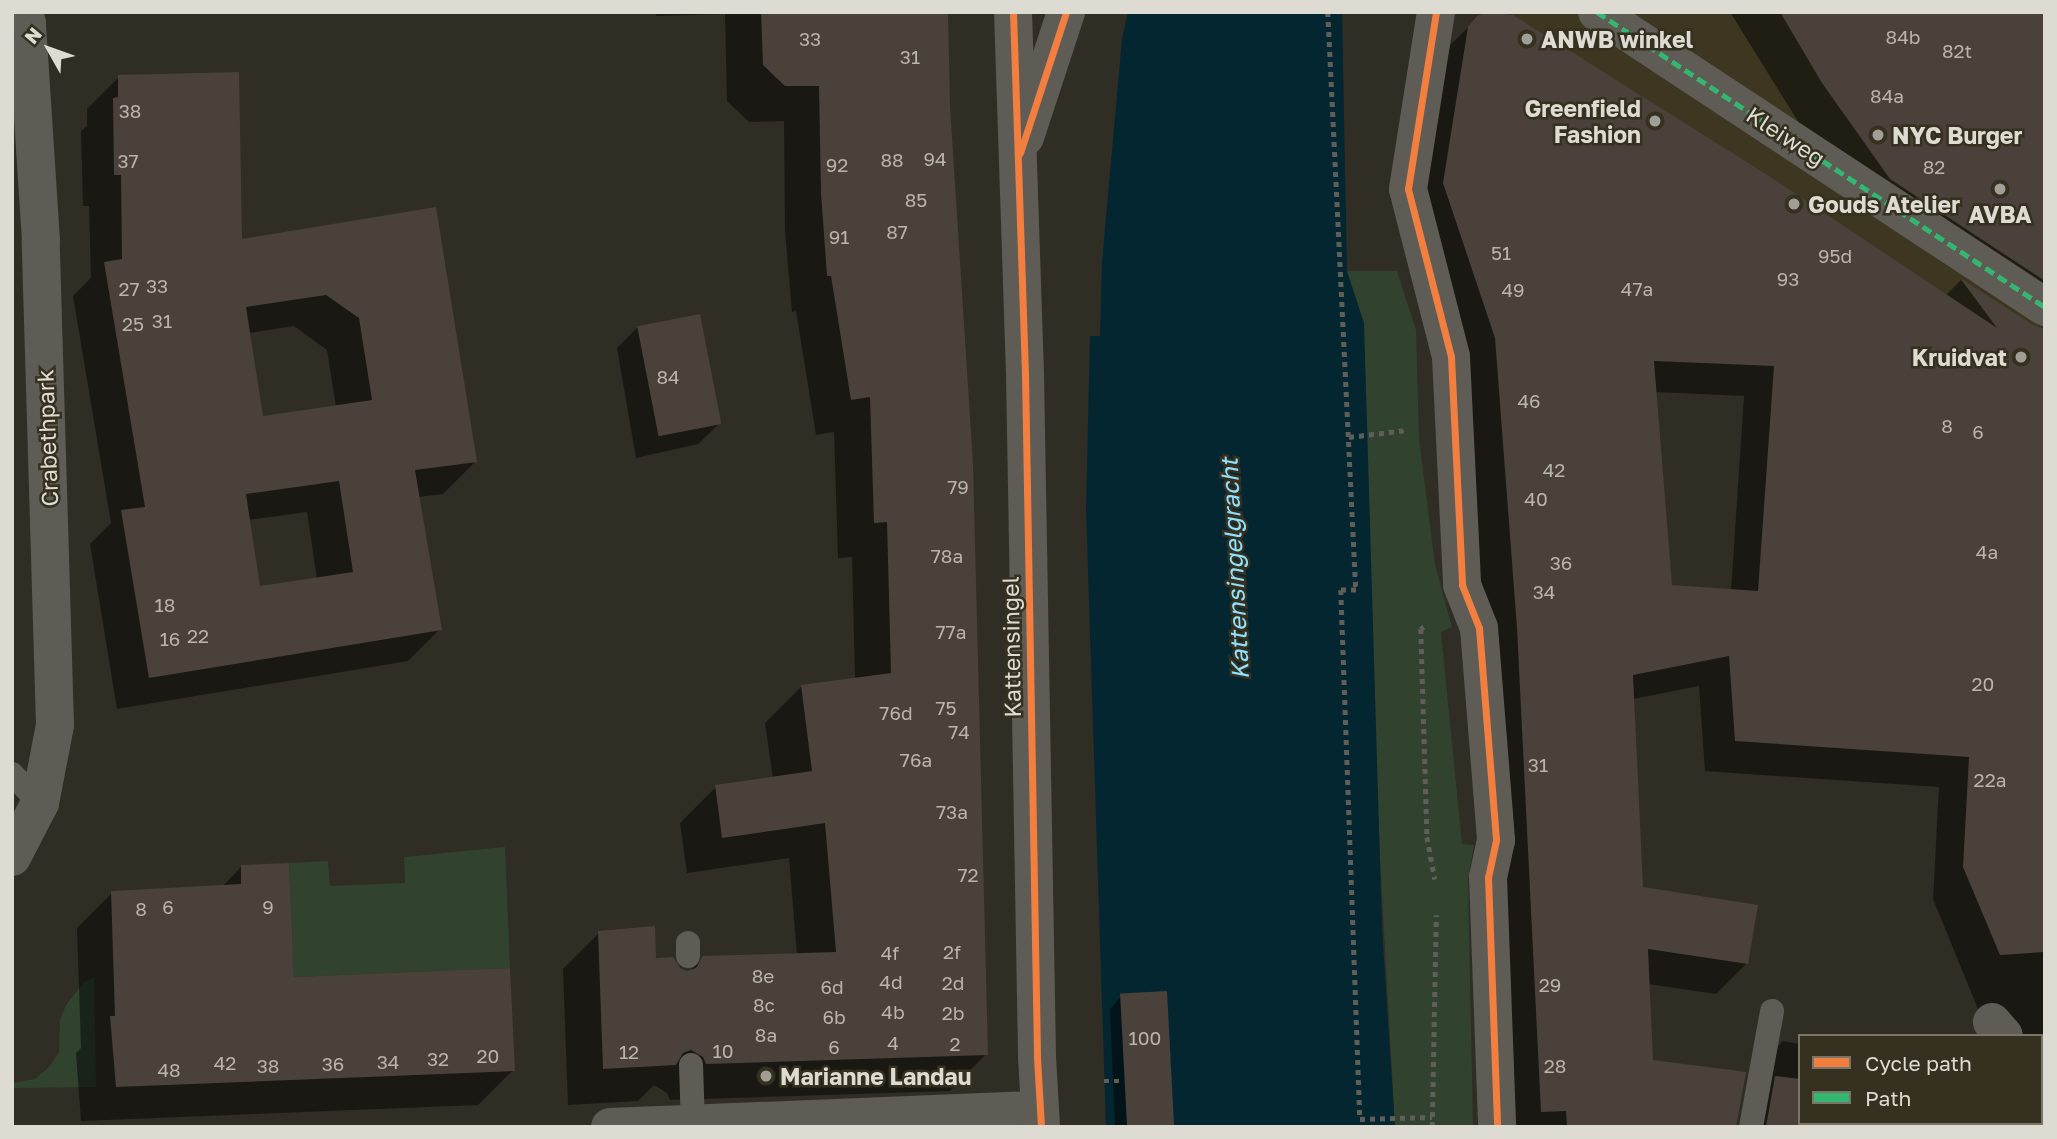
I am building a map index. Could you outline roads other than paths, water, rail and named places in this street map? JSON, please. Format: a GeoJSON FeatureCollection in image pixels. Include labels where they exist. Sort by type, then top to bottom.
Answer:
{"type":"FeatureCollection","features":[{"type":"Feature","properties":{"kind":"street","name":"Crabethpark"},"geometry":{"type":"LineString","coordinates":[[12,857],[40,803],[55,725],[41,241],[27,23],[23,12]]}},
{"type":"Feature","properties":{"kind":"street","name":"Kattensingel"},"geometry":{"type":"LineString","coordinates":[[1013,12],[1016,166],[1025,374],[1040,1118]]}},
{"type":"Feature","properties":{"kind":"street","name":"Kattensingel"},"geometry":{"type":"LineString","coordinates":[[1016,166],[1066,12]]}},
{"type":"Feature","properties":{"kind":"street"},"geometry":{"type":"LineString","coordinates":[[1436,12],[1408,189],[1451,356],[1462,585],[1479,628],[1496,840],[1488,877],[1497,1127]]}},
{"type":"Feature","properties":{"kind":"street","name":"Kleiweg"},"geometry":{"type":"LineString","coordinates":[[1597,12],[2045,307]]}},
{"type":"Feature","properties":{"kind":"street"},"geometry":{"type":"LineString","coordinates":[[610,1127],[1040,1118]]}},
{"type":"Feature","properties":{"kind":"lane"},"geometry":{"type":"LineString","coordinates":[[12,774],[40,803]]}},
{"type":"Feature","properties":{"kind":"lane"},"geometry":{"type":"LineString","coordinates":[[1751,1127],[1772,1011]]}},
{"type":"Feature","properties":{"kind":"lane"},"geometry":{"type":"LineString","coordinates":[[691,1065],[693,1124]]}},
{"type":"Feature","properties":{"kind":"water","name":"Kattensingelgracht"},"geometry":{"type":"Polygon","coordinates":[[[1128,12],[1342,12],[1347,271],[1364,323],[1382,929],[1395,1127],[1106,1127],[1086,509],[1090,336],[1100,336],[1102,262],[1122,39],[1128,12]]]}},
{"type":"Feature","properties":{"kind":"place","name":"ANWB winkel"},"geometry":{"type":"Point","coordinates":[1527,39]}},
{"type":"Feature","properties":{"kind":"place","name":"Greenfield Fashion"},"geometry":{"type":"Point","coordinates":[1655,121]}},
{"type":"Feature","properties":{"kind":"place","name":"NYC Burger"},"geometry":{"type":"Point","coordinates":[1878,135]}},
{"type":"Feature","properties":{"kind":"place","name":"AVBA"},"geometry":{"type":"Point","coordinates":[2000,189]}},
{"type":"Feature","properties":{"kind":"place","name":"Gouds Atelier"},"geometry":{"type":"Point","coordinates":[1794,204]}},
{"type":"Feature","properties":{"kind":"place","name":"Kruidvat"},"geometry":{"type":"Point","coordinates":[2021,357]}},
{"type":"Feature","properties":{"kind":"place","name":"Marianne Landau"},"geometry":{"type":"Point","coordinates":[766,1076]}}]}
